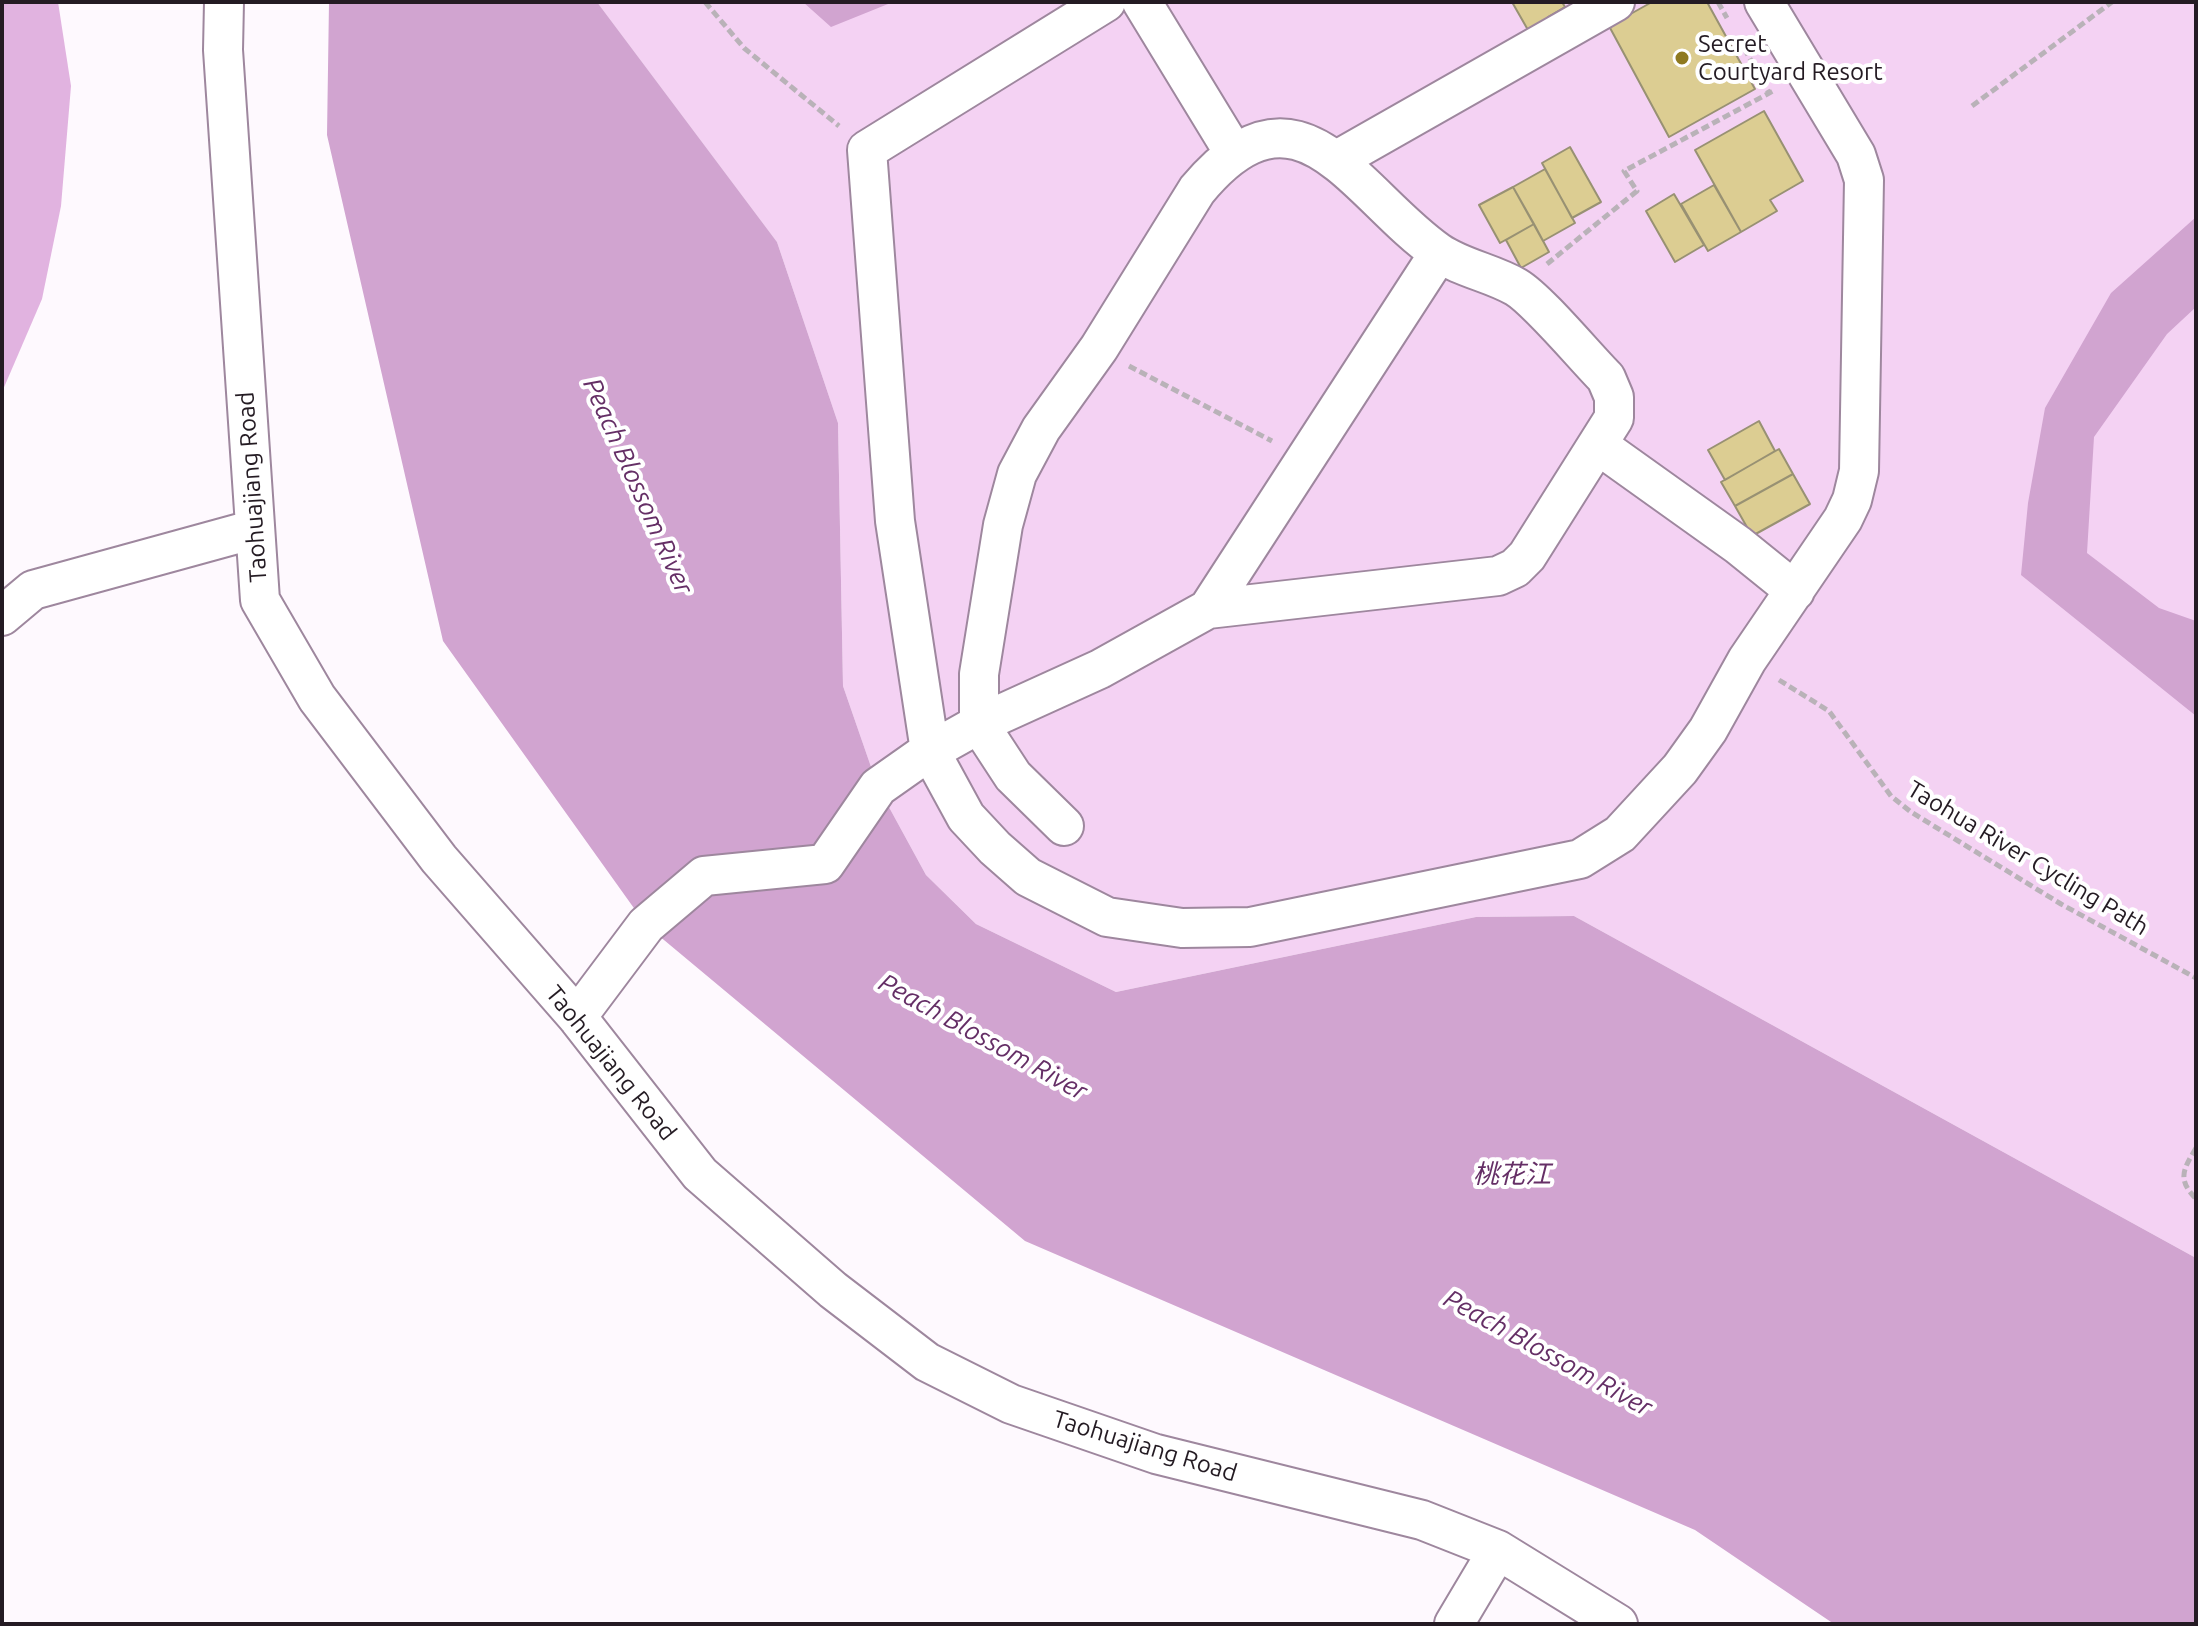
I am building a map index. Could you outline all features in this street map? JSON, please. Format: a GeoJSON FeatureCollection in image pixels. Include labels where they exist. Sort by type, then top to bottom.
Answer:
{"type":"FeatureCollection","features":[{"type":"Feature","properties":{"kind":"street","name":"Taohuajiang Road"},"geometry":{"type":"LineString","coordinates":[[224,2],[223,50],[260,600],[317,698],[439,859],[577,1017],[700,1174],[833,1290],[927,1362],[1011,1404],[1156,1454],[1422,1520],[1498,1550],[1618,1624]]}},
{"type":"Feature","properties":{"kind":"street"},"geometry":{"type":"LineString","coordinates":[[1106,2],[867,150],[895,521],[930,751],[966,817],[1028,877],[1107,917],[1182,928],[1250,927],[1580,859],[1620,834],[1680,769],[1708,730],[1747,660],[1843,519],[1859,471],[1864,180],[1856,155],[1764,2]]}},
{"type":"Feature","properties":{"kind":"street"},"geometry":{"type":"LineString","coordinates":[[1142,2],[1234,153]]}},
{"type":"Feature","properties":{"kind":"street"},"geometry":{"type":"LineString","coordinates":[[1337,160],[1615,2]]}},
{"type":"Feature","properties":{"kind":"street"},"geometry":{"type":"LineString","coordinates":[[577,1017],[646,925],[704,876],[825,864],[878,787],[930,751],[979,724],[1100,669],[1208,609],[1498,576],[1515,568],[1527,556],[1614,418],[1616,406],[1610,387],[1518,288],[1439,253],[1337,160],[1294,139],[1268,138],[1234,153],[1213,170],[1180,213],[1099,348],[1041,429],[1017,474],[1003,525],[979,674],[979,724],[1013,776],[1064,826]]}},
{"type":"Feature","properties":{"kind":"street"},"geometry":{"type":"LineString","coordinates":[[1208,609],[1439,253]]}},
{"type":"Feature","properties":{"kind":"street"},"geometry":{"type":"LineString","coordinates":[[1598,445],[1738,545],[1795,591]]}},
{"type":"Feature","properties":{"kind":"street"},"geometry":{"type":"LineString","coordinates":[[2,616],[33,590],[255,529]]}},
{"type":"Feature","properties":{"kind":"street"},"geometry":{"type":"LineString","coordinates":[[1454,1624],[1498,1550]]}},
{"type":"Feature","properties":{"kind":"path"},"geometry":{"type":"LineString","coordinates":[[705,2],[744,48],[867,150]]}},
{"type":"Feature","properties":{"kind":"path"},"geometry":{"type":"LineString","coordinates":[[1972,106],[2112,2]]}},
{"type":"Feature","properties":{"kind":"path"},"geometry":{"type":"LineString","coordinates":[[1518,288],[1637,191],[1624,171],[1807,75]]}},
{"type":"Feature","properties":{"kind":"path"},"geometry":{"type":"LineString","coordinates":[[1099,348],[1218,415],[1306,456]]}},
{"type":"Feature","properties":{"kind":"path","name":"Taohua River Cycling Path"},"geometry":{"type":"LineString","coordinates":[[1747,660],[1829,711],[1891,796],[1911,812],[2061,904],[2196,978]]}},
{"type":"Feature","properties":{"kind":"path"},"geometry":{"type":"LineString","coordinates":[[2196,1148],[2182,1172],[2182,1180],[2196,1199]]}},
{"type":"Feature","properties":{"kind":"shaded area"},"geometry":{"type":"Polygon","coordinates":[[[2,2],[58,2],[71,86],[61,206],[42,299],[2,392],[2,2]]]}},
{"type":"Feature","properties":{"kind":"shaded area"},"geometry":{"type":"Polygon","coordinates":[[[597,2],[2196,2],[2196,1258],[1574,916],[1476,917],[1116,992],[976,924],[926,875],[878,787],[843,686],[838,423],[777,242],[597,2]]]}},
{"type":"Feature","properties":{"kind":"water","name":"桃花江"},"geometry":{"type":"Polygon","coordinates":[[[329,2],[597,2],[777,242],[838,423],[843,686],[878,787],[926,875],[976,924],[1116,992],[1476,917],[1574,916],[2196,1258],[2196,1624],[1834,1624],[1695,1530],[1025,1241],[646,925],[443,641],[327,135],[329,2]]]}},
{"type":"Feature","properties":{"kind":"water"},"geometry":{"type":"Polygon","coordinates":[[[803,2],[893,2],[831,27],[803,2]]]}},
{"type":"Feature","properties":{"kind":"water"},"geometry":{"type":"Polygon","coordinates":[[[2196,217],[2196,307],[2167,334],[2094,437],[2087,553],[2159,608],[2196,621],[2196,716],[2021,575],[2028,503],[2045,408],[2111,293],[2196,217]]]}},
{"type":"Feature","properties":{"kind":"building"},"geometry":{"type":"Polygon","coordinates":[[[1512,2],[1562,2],[1565,7],[1548,17],[1553,26],[1532,37],[1512,2]]]}},
{"type":"Feature","properties":{"kind":"building","name":"Secret Courtyard Resort"},"geometry":{"type":"Polygon","coordinates":[[[1652,2],[1707,2],[1755,89],[1669,137],[1609,26],[1652,2]]]}},
{"type":"Feature","properties":{"kind":"building"},"geometry":{"type":"Polygon","coordinates":[[[1764,111],[1803,181],[1770,200],[1777,211],[1741,232],[1695,150],[1764,111]]]}},
{"type":"Feature","properties":{"kind":"building"},"geometry":{"type":"Polygon","coordinates":[[[1570,147],[1601,202],[1572,218],[1542,163],[1570,147]]]}},
{"type":"Feature","properties":{"kind":"building"},"geometry":{"type":"Polygon","coordinates":[[[1545,169],[1575,223],[1543,241],[1513,187],[1545,169]]]}},
{"type":"Feature","properties":{"kind":"building"},"geometry":{"type":"Polygon","coordinates":[[[1714,185],[1741,232],[1708,251],[1681,204],[1714,185]]]}},
{"type":"Feature","properties":{"kind":"building"},"geometry":{"type":"Polygon","coordinates":[[[1513,187],[1534,224],[1500,243],[1479,205],[1513,187]]]}},
{"type":"Feature","properties":{"kind":"building"},"geometry":{"type":"Polygon","coordinates":[[[1674,194],[1704,245],[1675,262],[1646,211],[1674,194]]]}},
{"type":"Feature","properties":{"kind":"building"},"geometry":{"type":"Polygon","coordinates":[[[1534,224],[1549,252],[1521,268],[1506,240],[1534,224]]]}},
{"type":"Feature","properties":{"kind":"building"},"geometry":{"type":"Polygon","coordinates":[[[1759,421],[1775,451],[1725,480],[1708,450],[1759,421]]]}},
{"type":"Feature","properties":{"kind":"building"},"geometry":{"type":"Polygon","coordinates":[[[1779,449],[1793,474],[1735,506],[1721,482],[1779,449]]]}},
{"type":"Feature","properties":{"kind":"building"},"geometry":{"type":"Polygon","coordinates":[[[1793,474],[1810,504],[1752,536],[1735,506],[1793,474]]]}},
{"type":"Feature","properties":{"kind":"place","name":"Secret Courtyard Resort"},"geometry":{"type":"Point","coordinates":[1682,58]}},
{"type":"Feature","properties":{"kind":"water label","name":"Peach Blossom River"},"geometry":{"type":"Point","coordinates":[638,486]}},
{"type":"Feature","properties":{"kind":"water label","name":"Peach Blossom River"},"geometry":{"type":"Point","coordinates":[983,1037]}},
{"type":"Feature","properties":{"kind":"water label","name":"Peach Blossom River"},"geometry":{"type":"Point","coordinates":[1548,1353]}}]}
